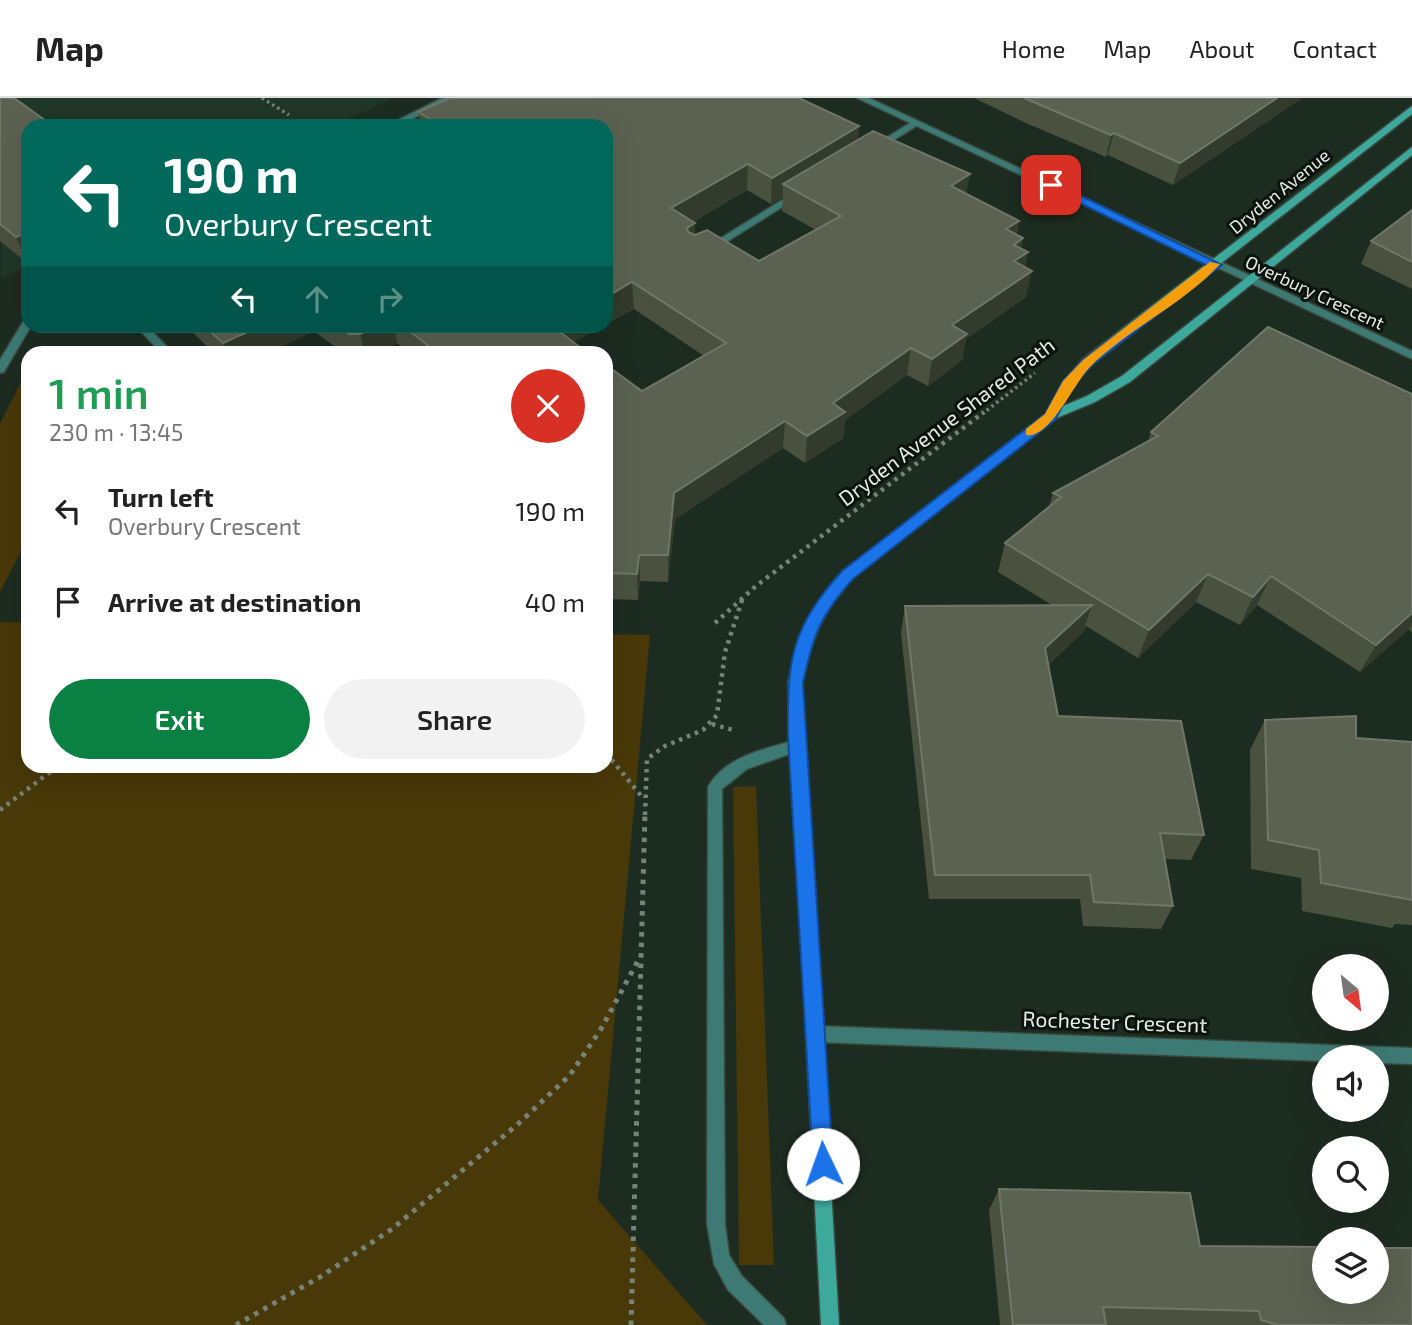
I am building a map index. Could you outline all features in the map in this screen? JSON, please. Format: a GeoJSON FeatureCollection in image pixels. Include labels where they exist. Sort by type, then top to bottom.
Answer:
{"type":"FeatureCollection","features":[{"type":"Feature","properties":{"kind":"street"},"geometry":{"type":"LineString","coordinates":[[406,119],[449,98]]}},
{"type":"Feature","properties":{"kind":"street","name":"Overbury Crescent"},"geometry":{"type":"LineString","coordinates":[[862,98],[1250,282],[1412,355]]}},
{"type":"Feature","properties":{"kind":"street","name":"Dryden Avenue"},"geometry":{"type":"LineString","coordinates":[[1051,416],[1068,384],[1087,362],[1216,265],[1412,110]]}},
{"type":"Feature","properties":{"kind":"street"},"geometry":{"type":"LineString","coordinates":[[861,156],[916,123]]}},
{"type":"Feature","properties":{"kind":"street","name":"Dryden Avenue"},"geometry":{"type":"LineString","coordinates":[[830,1325],[816,1034],[796,746],[795,683],[803,644],[819,607],[848,575],[1051,416],[1091,399],[1126,379],[1412,150]]}},
{"type":"Feature","properties":{"kind":"street"},"geometry":{"type":"LineString","coordinates":[[695,257],[814,185]]}},
{"type":"Feature","properties":{"kind":"street"},"geometry":{"type":"LineString","coordinates":[[0,369],[21,333]]}},
{"type":"Feature","properties":{"kind":"street"},"geometry":{"type":"LineString","coordinates":[[148,333],[161,346]]}},
{"type":"Feature","properties":{"kind":"street"},"geometry":{"type":"LineString","coordinates":[[777,1325],[735,1283],[720,1258],[716,1224],[715,787],[726,772],[747,760],[796,746]]}},
{"type":"Feature","properties":{"kind":"street","name":"Rochester Crescent"},"geometry":{"type":"LineString","coordinates":[[816,1034],[1412,1056]]}},
{"type":"Feature","properties":{"kind":"path"},"geometry":{"type":"LineString","coordinates":[[262,98],[289,115]]}},
{"type":"Feature","properties":{"kind":"path","name":"Dryden Avenue Shared Path"},"geometry":{"type":"LineString","coordinates":[[715,623],[743,597],[1036,372]]}},
{"type":"Feature","properties":{"kind":"path"},"geometry":{"type":"LineString","coordinates":[[631,1325],[647,759],[670,741],[703,731],[717,715],[725,652],[743,597]]}},
{"type":"Feature","properties":{"kind":"path"},"geometry":{"type":"LineString","coordinates":[[613,762],[644,800]]}},
{"type":"Feature","properties":{"kind":"path"},"geometry":{"type":"LineString","coordinates":[[0,810],[49,773]]}},
{"type":"Feature","properties":{"kind":"path"},"geometry":{"type":"LineString","coordinates":[[236,1325],[320,1277],[392,1229],[518,1124],[570,1075],[601,1029],[641,954]]}},
{"type":"Feature","properties":{"kind":"shaded area"},"geometry":{"type":"Polygon","coordinates":[[[0,98],[394,98],[348,119],[21,119],[21,270],[1,279],[0,98]]]}},
{"type":"Feature","properties":{"kind":"shaded area"},"geometry":{"type":"Polygon","coordinates":[[[21,382],[21,552],[0,592],[0,424],[21,382]]]}},
{"type":"Feature","properties":{"kind":"shaded area"},"geometry":{"type":"Polygon","coordinates":[[[0,622],[21,623],[21,773],[613,773],[613,634],[650,635],[598,1200],[707,1325],[0,1325],[0,622]]]}},
{"type":"Feature","properties":{"kind":"shaded area"},"geometry":{"type":"Polygon","coordinates":[[[756,786],[774,1265],[739,1265],[733,787],[756,786]]]}},
{"type":"Feature","properties":{"kind":"building"},"geometry":{"type":"Polygon","coordinates":[[[0,98],[14,98],[43,119],[21,119],[21,235],[16,237],[0,224],[0,98]]]}},
{"type":"Feature","properties":{"kind":"building"},"geometry":{"type":"Polygon","coordinates":[[[450,98],[799,98],[859,126],[772,178],[748,164],[671,208],[695,223],[687,228],[688,232],[695,235],[707,230],[759,261],[841,216],[783,184],[873,131],[970,174],[951,186],[1019,221],[1006,229],[1023,238],[1014,245],[1028,252],[1014,261],[1032,271],[952,325],[967,334],[932,359],[911,348],[833,403],[845,412],[807,436],[785,421],[674,493],[668,555],[639,555],[637,574],[613,573],[613,370],[642,391],[726,343],[632,282],[613,293],[613,119],[430,119],[418,112],[450,98]]]}},
{"type":"Feature","properties":{"kind":"building"},"geometry":{"type":"Polygon","coordinates":[[[1024,98],[1277,98],[1180,163],[1114,133],[1111,135],[1024,98]]]}},
{"type":"Feature","properties":{"kind":"building"},"geometry":{"type":"Polygon","coordinates":[[[1412,210],[1412,262],[1371,241],[1412,210]]]}},
{"type":"Feature","properties":{"kind":"building"},"geometry":{"type":"Polygon","coordinates":[[[1268,327],[1412,394],[1412,613],[1376,645],[1271,576],[1253,597],[1208,574],[1149,630],[1005,543],[1061,497],[1053,493],[1158,436],[1151,432],[1268,327]]]}},
{"type":"Feature","properties":{"kind":"building"},"geometry":{"type":"Polygon","coordinates":[[[212,333],[245,333],[223,343],[212,333]]]}},
{"type":"Feature","properties":{"kind":"building"},"geometry":{"type":"Polygon","coordinates":[[[412,333],[561,333],[578,346],[429,346],[412,333]]]}},
{"type":"Feature","properties":{"kind":"building"},"geometry":{"type":"Polygon","coordinates":[[[1092,605],[1045,648],[1058,716],[1181,721],[1204,835],[1160,833],[1173,906],[1094,902],[1090,875],[935,875],[905,606],[1092,605]]]}},
{"type":"Feature","properties":{"kind":"building"},"geometry":{"type":"Polygon","coordinates":[[[1356,716],[1356,738],[1412,742],[1412,900],[1321,883],[1319,850],[1268,840],[1265,720],[1356,716]]]}},
{"type":"Feature","properties":{"kind":"building"},"geometry":{"type":"Polygon","coordinates":[[[999,1189],[1190,1193],[1200,1246],[1312,1247],[1312,1304],[1389,1304],[1389,1248],[1412,1248],[1412,1325],[1278,1325],[1261,1320],[1259,1311],[1103,1307],[1106,1325],[1013,1325],[999,1189]]]}},
{"type":"Feature","properties":{"kind":"slow traffic"},"geometry":{"type":"LineString","coordinates":[[1031,432],[1051,416],[1068,384],[1087,362],[1216,265],[1214,264]]}},
{"type":"Feature","properties":{"kind":"route"},"geometry":{"type":"LineString","coordinates":[[823,1164],[796,737],[795,683],[803,644],[819,607],[848,575],[1051,416],[1068,384],[1087,362],[1216,265],[1051,185]]}}]}
